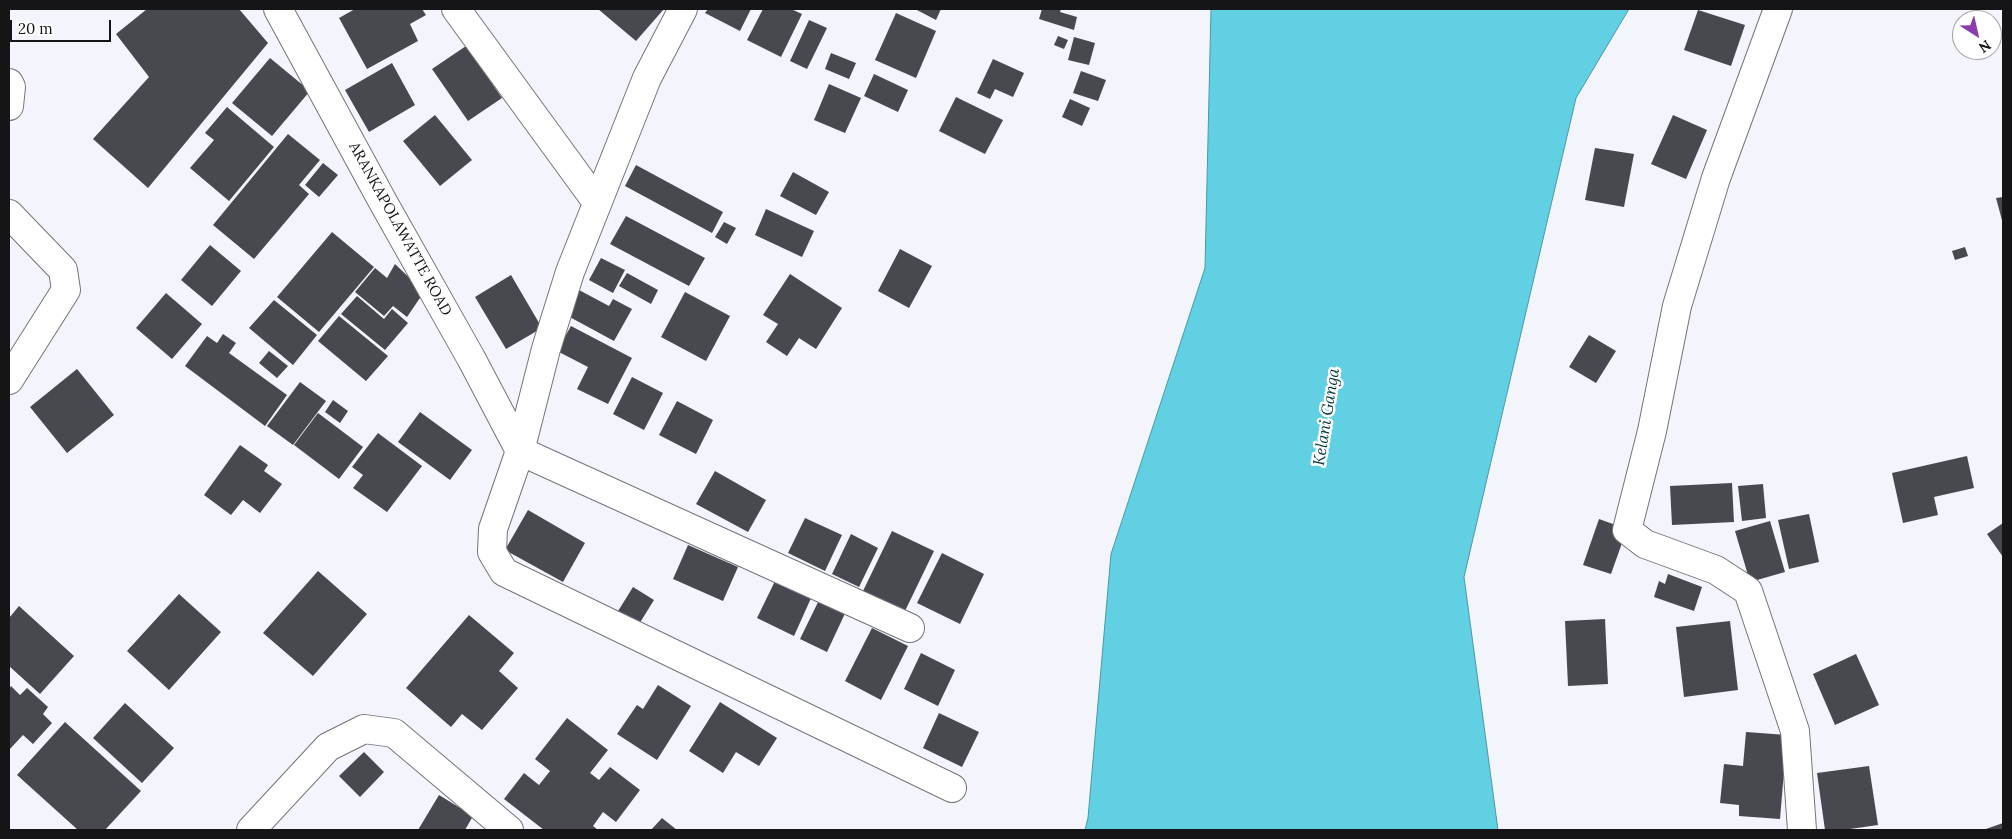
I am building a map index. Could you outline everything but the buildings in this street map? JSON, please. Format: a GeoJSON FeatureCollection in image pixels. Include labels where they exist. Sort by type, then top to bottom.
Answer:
{"type":"FeatureCollection","features":[{"type":"Feature","properties":{"kind":"street","name":"ARANKAPOLAWATTE ROAD"},"geometry":{"type":"LineString","coordinates":[[278,9],[383,202],[472,358],[520,451]]}},
{"type":"Feature","properties":{"kind":"street"},"geometry":{"type":"LineString","coordinates":[[456,9],[596,201]]}},
{"type":"Feature","properties":{"kind":"street"},"geometry":{"type":"LineString","coordinates":[[683,9],[647,78],[596,201],[570,272],[546,349],[520,451],[493,528],[492,552],[504,572],[952,788]]}},
{"type":"Feature","properties":{"kind":"street"},"geometry":{"type":"LineString","coordinates":[[1778,9],[1716,178],[1677,306],[1652,431],[1627,530],[1645,544],[1716,570],[1748,591],[1795,731],[1802,830]]}},
{"type":"Feature","properties":{"kind":"street"},"geometry":{"type":"LineString","coordinates":[[9,84],[11,87],[9,106]]}},
{"type":"Feature","properties":{"kind":"street"},"geometry":{"type":"LineString","coordinates":[[9,214],[63,270],[66,290],[9,380]]}},
{"type":"Feature","properties":{"kind":"street"},"geometry":{"type":"LineString","coordinates":[[520,451],[910,628]]}},
{"type":"Feature","properties":{"kind":"street"},"geometry":{"type":"LineString","coordinates":[[251,830],[328,747],[364,729],[394,733],[509,830]]}},
{"type":"Feature","properties":{"kind":"water","name":"Kelani Ganga"},"geometry":{"type":"Polygon","coordinates":[[[1211,9],[1629,9],[1576,98],[1464,577],[1498,830],[1085,830],[1088,818],[1111,554],[1205,268],[1211,9]]]}}]}
